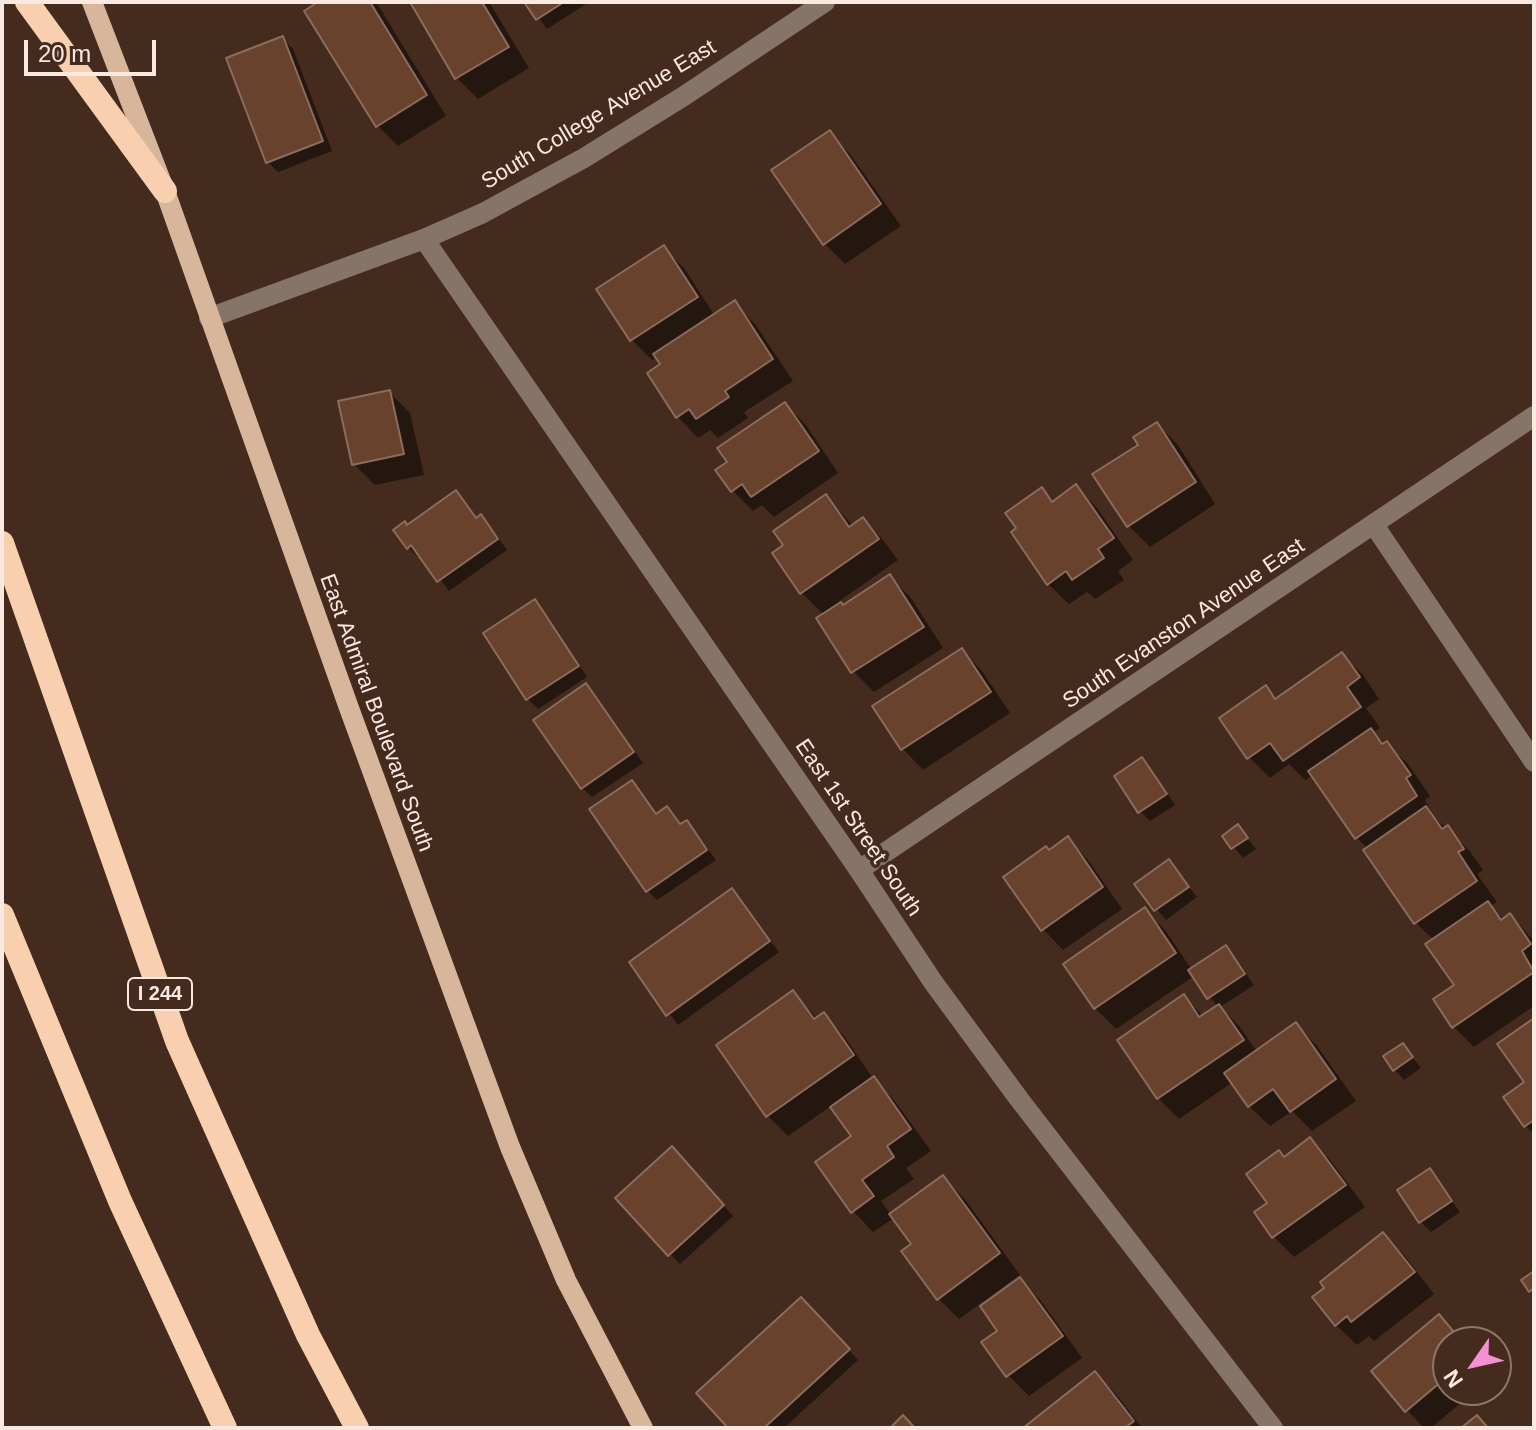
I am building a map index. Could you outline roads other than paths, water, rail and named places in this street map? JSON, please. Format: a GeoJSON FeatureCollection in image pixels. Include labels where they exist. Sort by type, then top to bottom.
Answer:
{"type":"FeatureCollection","features":[{"type":"Feature","properties":{"kind":"highway"},"geometry":{"type":"LineString","coordinates":[[27,2],[165,191]]}},
{"type":"Feature","properties":{"kind":"highway","name":"I 244"},"geometry":{"type":"LineString","coordinates":[[2,543],[177,1041],[308,1335],[357,1428]]}},
{"type":"Feature","properties":{"kind":"highway"},"geometry":{"type":"LineString","coordinates":[[2,915],[120,1201],[225,1428]]}},
{"type":"Feature","properties":{"kind":"main road","name":"East Admiral Boulevard South"},"geometry":{"type":"LineString","coordinates":[[92,2],[165,191],[510,1147],[566,1280],[643,1428]]}},
{"type":"Feature","properties":{"kind":"street","name":"South College Avenue East"},"geometry":{"type":"LineString","coordinates":[[209,318],[424,239],[483,213],[584,158],[825,2]]}},
{"type":"Feature","properties":{"kind":"street","name":"East 1st Street South"},"geometry":{"type":"LineString","coordinates":[[424,239],[933,982],[1019,1099],[1273,1428]]}},
{"type":"Feature","properties":{"kind":"street","name":"South Evanston Avenue East"},"geometry":{"type":"LineString","coordinates":[[859,870],[1534,416]]}},
{"type":"Feature","properties":{"kind":"street"},"geometry":{"type":"LineString","coordinates":[[1374,525],[1534,762]]}}]}
